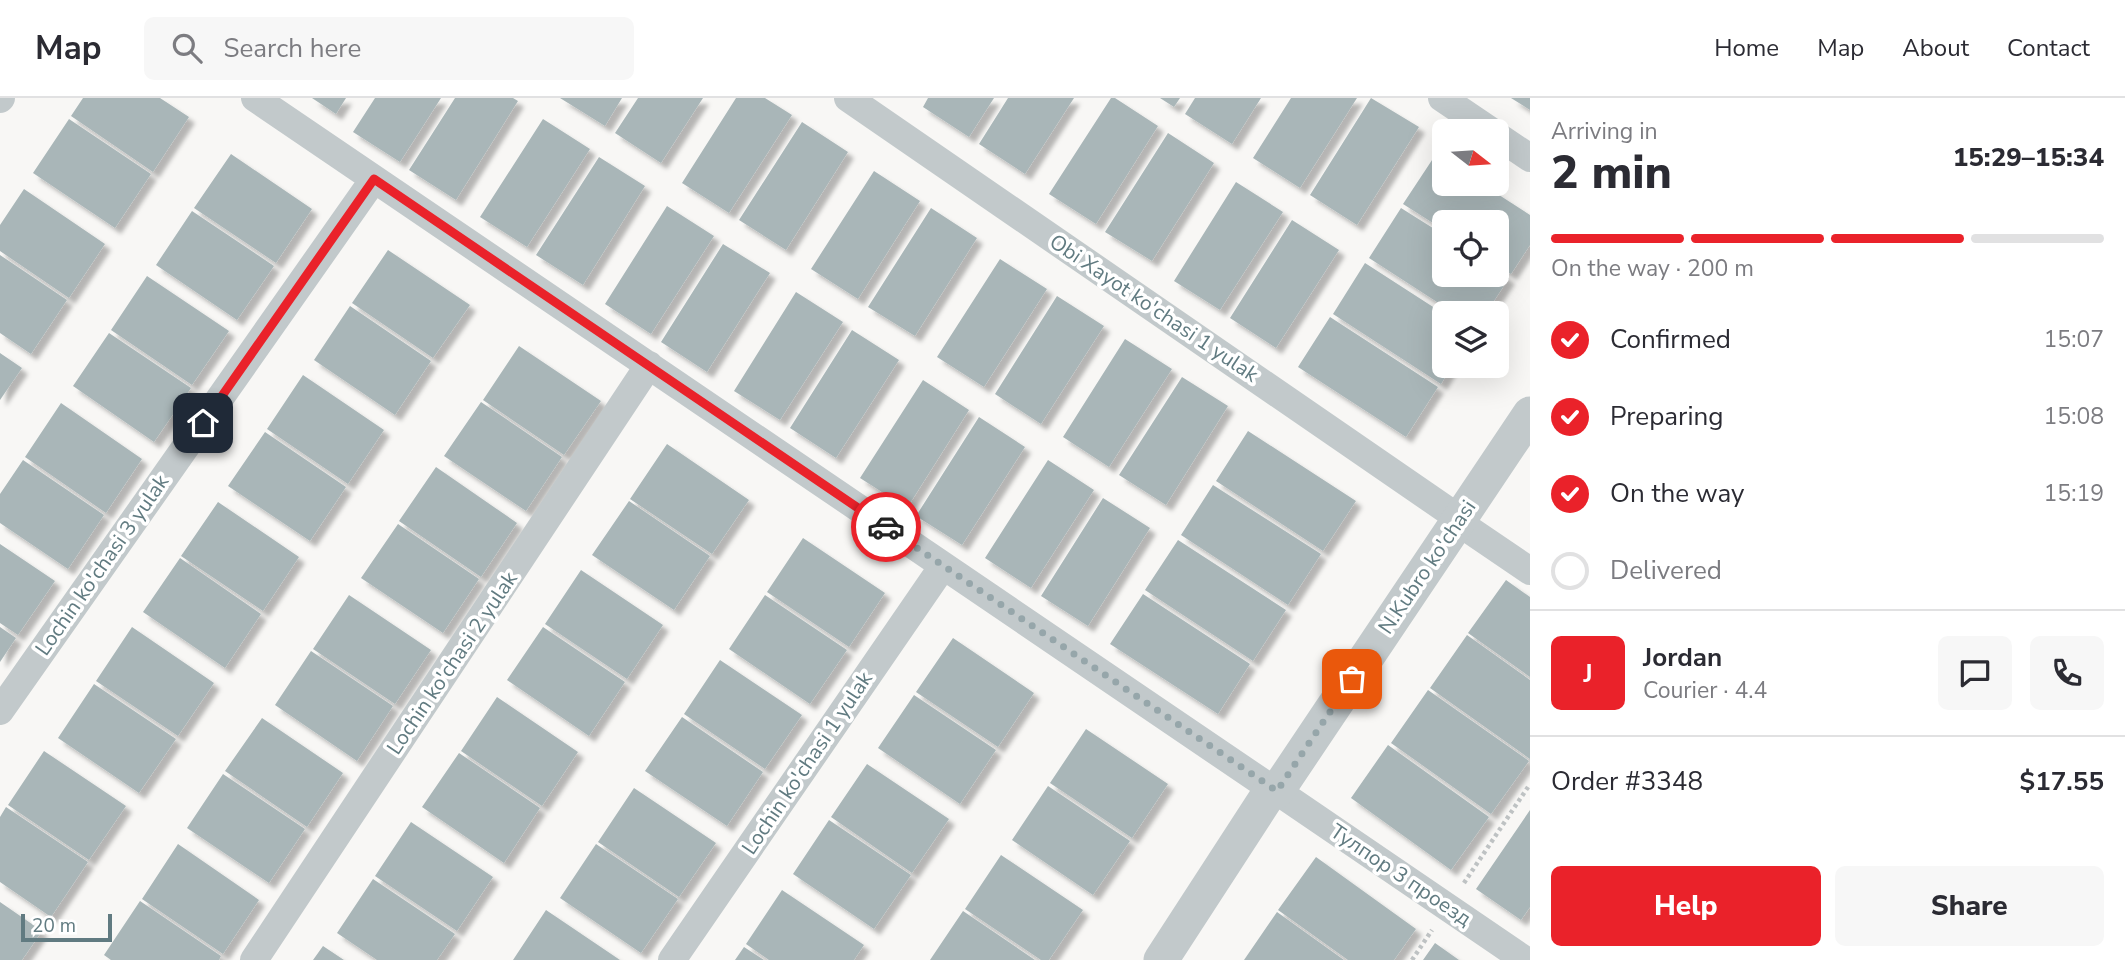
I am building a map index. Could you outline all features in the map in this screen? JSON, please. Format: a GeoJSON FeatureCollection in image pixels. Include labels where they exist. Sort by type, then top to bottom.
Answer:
{"type":"FeatureCollection","features":[{"type":"Feature","properties":{"kind":"street","name":"Тулпор 3 проезд"},"geometry":{"type":"LineString","coordinates":[[255,98],[1525,960]]}},
{"type":"Feature","properties":{"kind":"street","name":"Obi Xayot ko'chasi 1 yulak"},"geometry":{"type":"LineString","coordinates":[[848,98],[1530,571]]}},
{"type":"Feature","properties":{"kind":"street"},"geometry":{"type":"LineString","coordinates":[[1442,98],[1473,119]]}},
{"type":"Feature","properties":{"kind":"street"},"geometry":{"type":"LineString","coordinates":[[1509,144],[1530,158]]}},
{"type":"Feature","properties":{"kind":"street","name":"Lochin ko'chasi 3 yulak"},"geometry":{"type":"LineString","coordinates":[[0,711],[374,179]]}},
{"type":"Feature","properties":{"kind":"street","name":"Lochin ko'chasi 2 yulak"},"geometry":{"type":"LineString","coordinates":[[254,960],[649,365]]}},
{"type":"Feature","properties":{"kind":"street","name":"N.Kubro ko'chasi"},"geometry":{"type":"LineString","coordinates":[[1161,960],[1530,414]]}},
{"type":"Feature","properties":{"kind":"street","name":"Lochin ko'chasi 1 yulak"},"geometry":{"type":"LineString","coordinates":[[672,960],[943,566]]}},
{"type":"Feature","properties":{"kind":"path"},"geometry":{"type":"LineString","coordinates":[[1412,960],[1530,785]]}},
{"type":"Feature","properties":{"kind":"building"},"geometry":{"type":"Polygon","coordinates":[[[83,98],[160,98],[189,117],[153,172],[71,116],[83,98]]]}},
{"type":"Feature","properties":{"kind":"building"},"geometry":{"type":"Polygon","coordinates":[[[312,98],[346,98],[336,114],[312,98]]]}},
{"type":"Feature","properties":{"kind":"building"},"geometry":{"type":"Polygon","coordinates":[[[375,98],[441,98],[400,162],[353,132],[375,98]]]}},
{"type":"Feature","properties":{"kind":"building"},"geometry":{"type":"Polygon","coordinates":[[[455,98],[513,98],[518,101],[456,200],[409,170],[455,98]]]}},
{"type":"Feature","properties":{"kind":"building"},"geometry":{"type":"Polygon","coordinates":[[[560,98],[622,98],[605,126],[560,98]]]}},
{"type":"Feature","properties":{"kind":"building"},"geometry":{"type":"Polygon","coordinates":[[[638,98],[703,98],[661,163],[615,133],[638,98]]]}},
{"type":"Feature","properties":{"kind":"building"},"geometry":{"type":"Polygon","coordinates":[[[736,98],[765,98],[792,115],[729,213],[682,183],[736,98]]]}},
{"type":"Feature","properties":{"kind":"building"},"geometry":{"type":"Polygon","coordinates":[[[928,98],[994,98],[969,137],[923,107],[928,98]]]}},
{"type":"Feature","properties":{"kind":"building"},"geometry":{"type":"Polygon","coordinates":[[[1008,98],[1074,98],[1025,174],[979,144],[1008,98]]]}},
{"type":"Feature","properties":{"kind":"building"},"geometry":{"type":"Polygon","coordinates":[[[1111,98],[1158,126],[1096,224],[1049,194],[1111,98]]]}},
{"type":"Feature","properties":{"kind":"building"},"geometry":{"type":"Polygon","coordinates":[[[1160,98],[1180,98],[1174,107],[1160,98]]]}},
{"type":"Feature","properties":{"kind":"building"},"geometry":{"type":"Polygon","coordinates":[[[1195,98],[1261,98],[1232,144],[1185,114],[1195,98]]]}},
{"type":"Feature","properties":{"kind":"building"},"geometry":{"type":"Polygon","coordinates":[[[1291,98],[1357,98],[1300,188],[1253,158],[1291,98]]]}},
{"type":"Feature","properties":{"kind":"building"},"geometry":{"type":"Polygon","coordinates":[[[1371,98],[1419,127],[1357,225],[1310,195],[1371,98]]]}},
{"type":"Feature","properties":{"kind":"building"},"geometry":{"type":"Polygon","coordinates":[[[1511,98],[1530,98],[1530,110],[1511,98]]]}},
{"type":"Feature","properties":{"kind":"building"},"geometry":{"type":"Polygon","coordinates":[[[69,119],[151,174],[115,228],[33,173],[69,119]]]}},
{"type":"Feature","properties":{"kind":"building"},"geometry":{"type":"Polygon","coordinates":[[[543,119],[590,149],[527,247],[480,217],[543,119]]]}},
{"type":"Feature","properties":{"kind":"building"},"geometry":{"type":"Polygon","coordinates":[[[802,122],[848,152],[786,250],[739,220],[802,122]]]}},
{"type":"Feature","properties":{"kind":"building"},"geometry":{"type":"Polygon","coordinates":[[[1168,133],[1214,163],[1152,261],[1105,232],[1168,133]]]}},
{"type":"Feature","properties":{"kind":"building"},"geometry":{"type":"Polygon","coordinates":[[[231,154],[312,209],[276,263],[194,208],[231,154]]]}},
{"type":"Feature","properties":{"kind":"building"},"geometry":{"type":"Polygon","coordinates":[[[599,157],[645,186],[583,285],[536,255],[599,157]]]}},
{"type":"Feature","properties":{"kind":"building"},"geometry":{"type":"Polygon","coordinates":[[[1432,160],[1432,196],[1501,196],[1530,215],[1530,245],[1511,274],[1509,210],[1432,210],[1432,222],[1403,204],[1432,160]]]}},
{"type":"Feature","properties":{"kind":"building"},"geometry":{"type":"Polygon","coordinates":[[[874,171],[920,201],[858,299],[811,269],[874,171]]]}},
{"type":"Feature","properties":{"kind":"building"},"geometry":{"type":"Polygon","coordinates":[[[1236,182],[1283,212],[1220,310],[1174,281],[1236,182]]]}},
{"type":"Feature","properties":{"kind":"building"},"geometry":{"type":"Polygon","coordinates":[[[24,189],[105,244],[69,298],[0,251],[0,225],[24,189]]]}},
{"type":"Feature","properties":{"kind":"building"},"geometry":{"type":"Polygon","coordinates":[[[667,206],[714,236],[651,334],[605,304],[667,206]]]}},
{"type":"Feature","properties":{"kind":"building"},"geometry":{"type":"Polygon","coordinates":[[[931,208],[977,238],[915,336],[868,307],[931,208]]]}},
{"type":"Feature","properties":{"kind":"building"},"geometry":{"type":"Polygon","coordinates":[[[1401,208],[1432,227],[1432,287],[1503,287],[1494,301],[1435,301],[1369,258],[1401,208]]]}},
{"type":"Feature","properties":{"kind":"building"},"geometry":{"type":"Polygon","coordinates":[[[192,211],[274,266],[237,320],[156,265],[192,211]]]}},
{"type":"Feature","properties":{"kind":"building"},"geometry":{"type":"Polygon","coordinates":[[[1292,220],[1339,250],[1276,348],[1230,318],[1292,220]]]}},
{"type":"Feature","properties":{"kind":"building"},"geometry":{"type":"Polygon","coordinates":[[[723,244],[770,273],[707,372],[661,342],[723,244]]]}},
{"type":"Feature","properties":{"kind":"building"},"geometry":{"type":"Polygon","coordinates":[[[388,250],[470,305],[433,358],[352,303],[388,250]]]}},
{"type":"Feature","properties":{"kind":"building"},"geometry":{"type":"Polygon","coordinates":[[[0,255],[67,300],[31,354],[0,333],[0,255]]]}},
{"type":"Feature","properties":{"kind":"building"},"geometry":{"type":"Polygon","coordinates":[[[1000,259],[1047,289],[984,387],[937,357],[1000,259]]]}},
{"type":"Feature","properties":{"kind":"building"},"geometry":{"type":"Polygon","coordinates":[[[1365,263],[1432,306],[1432,378],[1445,378],[1441,384],[1333,314],[1365,263]]]}},
{"type":"Feature","properties":{"kind":"building"},"geometry":{"type":"Polygon","coordinates":[[[147,276],[229,331],[192,385],[111,330],[147,276]]]}},
{"type":"Feature","properties":{"kind":"building"},"geometry":{"type":"Polygon","coordinates":[[[796,292],[843,322],[780,420],[734,391],[796,292]]]}},
{"type":"Feature","properties":{"kind":"building"},"geometry":{"type":"Polygon","coordinates":[[[1057,296],[1104,326],[1041,424],[995,394],[1057,296]]]}},
{"type":"Feature","properties":{"kind":"building"},"geometry":{"type":"Polygon","coordinates":[[[350,306],[431,361],[395,415],[314,360],[350,306]]]}},
{"type":"Feature","properties":{"kind":"building"},"geometry":{"type":"Polygon","coordinates":[[[1330,317],[1438,387],[1406,437],[1298,367],[1330,317]]]}},
{"type":"Feature","properties":{"kind":"building"},"geometry":{"type":"Polygon","coordinates":[[[852,330],[899,360],[836,458],[790,428],[852,330]]]}},
{"type":"Feature","properties":{"kind":"building"},"geometry":{"type":"Polygon","coordinates":[[[109,333],[191,388],[154,442],[73,386],[109,333]]]}},
{"type":"Feature","properties":{"kind":"building"},"geometry":{"type":"Polygon","coordinates":[[[1125,339],[1172,369],[1109,467],[1063,437],[1125,339]]]}},
{"type":"Feature","properties":{"kind":"building"},"geometry":{"type":"Polygon","coordinates":[[[519,346],[601,401],[564,455],[483,400],[519,346]]]}},
{"type":"Feature","properties":{"kind":"building"},"geometry":{"type":"Polygon","coordinates":[[[0,353],[22,368],[0,400],[0,353]]]}},
{"type":"Feature","properties":{"kind":"building"},"geometry":{"type":"Polygon","coordinates":[[[303,375],[384,430],[348,484],[267,429],[303,375]]]}},
{"type":"Feature","properties":{"kind":"building"},"geometry":{"type":"Polygon","coordinates":[[[1182,377],[1228,406],[1166,505],[1119,475],[1182,377]]]}},
{"type":"Feature","properties":{"kind":"building"},"geometry":{"type":"Polygon","coordinates":[[[923,380],[969,410],[907,508],[860,478],[923,380]]]}},
{"type":"Feature","properties":{"kind":"building"},"geometry":{"type":"Polygon","coordinates":[[[481,402],[562,457],[526,511],[444,456],[481,402]]]}},
{"type":"Feature","properties":{"kind":"building"},"geometry":{"type":"Polygon","coordinates":[[[61,403],[142,459],[106,513],[25,457],[61,403]]]}},
{"type":"Feature","properties":{"kind":"building"},"geometry":{"type":"Polygon","coordinates":[[[979,417],[1025,447],[962,545],[916,516],[979,417]]]}},
{"type":"Feature","properties":{"kind":"building"},"geometry":{"type":"Polygon","coordinates":[[[1248,431],[1356,501],[1323,551],[1216,481],[1248,431]]]}},
{"type":"Feature","properties":{"kind":"building"},"geometry":{"type":"Polygon","coordinates":[[[265,432],[346,487],[310,541],[228,486],[265,432]]]}},
{"type":"Feature","properties":{"kind":"building"},"geometry":{"type":"Polygon","coordinates":[[[667,444],[749,500],[712,554],[630,499],[667,444]]]}},
{"type":"Feature","properties":{"kind":"building"},"geometry":{"type":"Polygon","coordinates":[[[23,460],[104,515],[68,569],[0,523],[0,494],[23,460]]]}},
{"type":"Feature","properties":{"kind":"building"},"geometry":{"type":"Polygon","coordinates":[[[1048,460],[1094,490],[1031,588],[985,558],[1048,460]]]}},
{"type":"Feature","properties":{"kind":"building"},"geometry":{"type":"Polygon","coordinates":[[[436,467],[517,523],[481,577],[399,521],[436,467]]]}},
{"type":"Feature","properties":{"kind":"building"},"geometry":{"type":"Polygon","coordinates":[[[1213,485],[1321,554],[1288,605],[1181,535],[1213,485]]]}},
{"type":"Feature","properties":{"kind":"building"},"geometry":{"type":"Polygon","coordinates":[[[1103,498],[1150,528],[1088,626],[1041,596],[1103,498]]]}},
{"type":"Feature","properties":{"kind":"building"},"geometry":{"type":"Polygon","coordinates":[[[629,501],[710,556],[674,610],[592,555],[629,501]]]}},
{"type":"Feature","properties":{"kind":"building"},"geometry":{"type":"Polygon","coordinates":[[[218,502],[299,557],[263,611],[181,556],[218,502]]]}},
{"type":"Feature","properties":{"kind":"building"},"geometry":{"type":"Polygon","coordinates":[[[398,524],[479,579],[443,633],[361,578],[398,524]]]}},
{"type":"Feature","properties":{"kind":"building"},"geometry":{"type":"Polygon","coordinates":[[[803,538],[885,593],[849,647],[767,592],[803,538]]]}},
{"type":"Feature","properties":{"kind":"building"},"geometry":{"type":"Polygon","coordinates":[[[1178,540],[1286,610],[1253,661],[1145,590],[1178,540]]]}},
{"type":"Feature","properties":{"kind":"building"},"geometry":{"type":"Polygon","coordinates":[[[0,544],[55,581],[18,635],[0,623],[0,544]]]}},
{"type":"Feature","properties":{"kind":"building"},"geometry":{"type":"Polygon","coordinates":[[[180,558],[261,614],[225,668],[143,612],[180,558]]]}},
{"type":"Feature","properties":{"kind":"building"},"geometry":{"type":"Polygon","coordinates":[[[581,570],[663,625],[627,679],[545,624],[581,570]]]}},
{"type":"Feature","properties":{"kind":"building"},"geometry":{"type":"Polygon","coordinates":[[[1506,580],[1530,597],[1530,677],[1468,633],[1506,580]]]}},
{"type":"Feature","properties":{"kind":"building"},"geometry":{"type":"Polygon","coordinates":[[[1143,594],[1250,664],[1218,714],[1110,644],[1143,594]]]}},
{"type":"Feature","properties":{"kind":"building"},"geometry":{"type":"Polygon","coordinates":[[[349,595],[431,650],[395,704],[313,649],[349,595]]]}},
{"type":"Feature","properties":{"kind":"building"},"geometry":{"type":"Polygon","coordinates":[[[765,595],[847,650],[810,704],[729,649],[765,595]]]}},
{"type":"Feature","properties":{"kind":"building"},"geometry":{"type":"Polygon","coordinates":[[[0,627],[16,638],[0,662],[0,627]]]}},
{"type":"Feature","properties":{"kind":"building"},"geometry":{"type":"Polygon","coordinates":[[[132,627],[214,683],[178,736],[96,681],[132,627]]]}},
{"type":"Feature","properties":{"kind":"building"},"geometry":{"type":"Polygon","coordinates":[[[543,627],[625,682],[589,736],[507,680],[543,627]]]}},
{"type":"Feature","properties":{"kind":"building"},"geometry":{"type":"Polygon","coordinates":[[[1467,635],[1530,680],[1530,759],[1430,688],[1467,635]]]}},
{"type":"Feature","properties":{"kind":"building"},"geometry":{"type":"Polygon","coordinates":[[[953,638],[1034,693],[998,747],[916,692],[953,638]]]}},
{"type":"Feature","properties":{"kind":"building"},"geometry":{"type":"Polygon","coordinates":[[[311,651],[393,706],[357,761],[275,705],[311,651]]]}},
{"type":"Feature","properties":{"kind":"building"},"geometry":{"type":"Polygon","coordinates":[[[720,660],[802,715],[765,769],[684,714],[720,660]]]}},
{"type":"Feature","properties":{"kind":"building"},"geometry":{"type":"Polygon","coordinates":[[[94,684],[176,739],[139,793],[58,738],[94,684]]]}},
{"type":"Feature","properties":{"kind":"building"},"geometry":{"type":"Polygon","coordinates":[[[1428,690],[1529,761],[1491,814],[1391,743],[1428,690]]]}},
{"type":"Feature","properties":{"kind":"building"},"geometry":{"type":"Polygon","coordinates":[[[914,695],[996,750],[960,804],[878,748],[914,695]]]}},
{"type":"Feature","properties":{"kind":"building"},"geometry":{"type":"Polygon","coordinates":[[[497,697],[578,752],[542,806],[461,751],[497,697]]]}},
{"type":"Feature","properties":{"kind":"building"},"geometry":{"type":"Polygon","coordinates":[[[682,717],[763,772],[727,826],[645,771],[682,717]]]}},
{"type":"Feature","properties":{"kind":"building"},"geometry":{"type":"Polygon","coordinates":[[[262,718],[343,773],[307,827],[225,771],[262,718]]]}},
{"type":"Feature","properties":{"kind":"building"},"geometry":{"type":"Polygon","coordinates":[[[1086,729],[1168,784],[1132,838],[1050,783],[1086,729]]]}},
{"type":"Feature","properties":{"kind":"building"},"geometry":{"type":"Polygon","coordinates":[[[1388,745],[1489,817],[1451,870],[1351,798],[1388,745]]]}},
{"type":"Feature","properties":{"kind":"building"},"geometry":{"type":"Polygon","coordinates":[[[44,751],[126,806],[89,860],[8,805],[44,751]]]}},
{"type":"Feature","properties":{"kind":"building"},"geometry":{"type":"Polygon","coordinates":[[[459,753],[540,808],[504,863],[422,807],[459,753]]]}},
{"type":"Feature","properties":{"kind":"building"},"geometry":{"type":"Polygon","coordinates":[[[867,764],[949,819],[912,873],[831,817],[867,764]]]}},
{"type":"Feature","properties":{"kind":"building"},"geometry":{"type":"Polygon","coordinates":[[[223,774],[305,829],[269,883],[187,828],[223,774]]]}},
{"type":"Feature","properties":{"kind":"building"},"geometry":{"type":"Polygon","coordinates":[[[1048,786],[1130,841],[1093,895],[1012,840],[1048,786]]]}},
{"type":"Feature","properties":{"kind":"building"},"geometry":{"type":"Polygon","coordinates":[[[634,788],[716,843],[679,897],[598,842],[634,788]]]}},
{"type":"Feature","properties":{"kind":"building"},"geometry":{"type":"Polygon","coordinates":[[[6,807],[88,862],[51,917],[0,882],[0,817],[6,807]]]}},
{"type":"Feature","properties":{"kind":"building"},"geometry":{"type":"Polygon","coordinates":[[[1530,810],[1530,907],[1521,920],[1476,889],[1530,810]]]}},
{"type":"Feature","properties":{"kind":"building"},"geometry":{"type":"Polygon","coordinates":[[[829,820],[911,875],[874,929],[793,874],[829,820]]]}},
{"type":"Feature","properties":{"kind":"building"},"geometry":{"type":"Polygon","coordinates":[[[411,822],[493,877],[457,931],[375,876],[411,822]]]}},
{"type":"Feature","properties":{"kind":"building"},"geometry":{"type":"Polygon","coordinates":[[[178,844],[259,900],[223,954],[142,899],[178,844]]]}},
{"type":"Feature","properties":{"kind":"building"},"geometry":{"type":"Polygon","coordinates":[[[596,844],[678,899],[641,953],[560,898],[596,844]]]}},
{"type":"Feature","properties":{"kind":"building"},"geometry":{"type":"Polygon","coordinates":[[[1001,855],[1083,910],[1049,960],[1041,960],[965,909],[1001,855]]]}},
{"type":"Feature","properties":{"kind":"building"},"geometry":{"type":"Polygon","coordinates":[[[1316,857],[1416,929],[1394,960],[1348,960],[1278,910],[1316,857]]]}},
{"type":"Feature","properties":{"kind":"building"},"geometry":{"type":"Polygon","coordinates":[[[373,879],[455,934],[437,960],[377,960],[337,933],[373,879]]]}},
{"type":"Feature","properties":{"kind":"building"},"geometry":{"type":"Polygon","coordinates":[[[782,890],[864,945],[854,960],[769,960],[746,944],[782,890]]]}},
{"type":"Feature","properties":{"kind":"building"},"geometry":{"type":"Polygon","coordinates":[[[140,901],[221,956],[219,960],[111,960],[104,955],[140,901]]]}},
{"type":"Feature","properties":{"kind":"building"},"geometry":{"type":"Polygon","coordinates":[[[0,902],[42,931],[22,960],[0,960],[0,902]]]}},
{"type":"Feature","properties":{"kind":"building"},"geometry":{"type":"Polygon","coordinates":[[[546,910],[620,960],[513,960],[546,910]]]}},
{"type":"Feature","properties":{"kind":"building"},"geometry":{"type":"Polygon","coordinates":[[[963,911],[1035,960],[930,960],[963,911]]]}},
{"type":"Feature","properties":{"kind":"building"},"geometry":{"type":"Polygon","coordinates":[[[1277,912],[1344,960],[1244,960],[1277,912]]]}},
{"type":"Feature","properties":{"kind":"building"},"geometry":{"type":"Polygon","coordinates":[[[1435,943],[1459,960],[1423,960],[1435,943]]]}},
{"type":"Feature","properties":{"kind":"building"},"geometry":{"type":"Polygon","coordinates":[[[323,946],[344,960],[313,960],[323,946]]]}},
{"type":"Feature","properties":{"kind":"building"},"geometry":{"type":"Polygon","coordinates":[[[744,947],[764,960],[735,960],[744,947]]]}},
{"type":"Feature","properties":{"kind":"way so far"},"geometry":{"type":"LineString","coordinates":[[886,527],[1277,791],[1352,679]]}},
{"type":"Feature","properties":{"kind":"route"},"geometry":{"type":"LineString","coordinates":[[203,423],[374,179],[886,527]]}}]}
